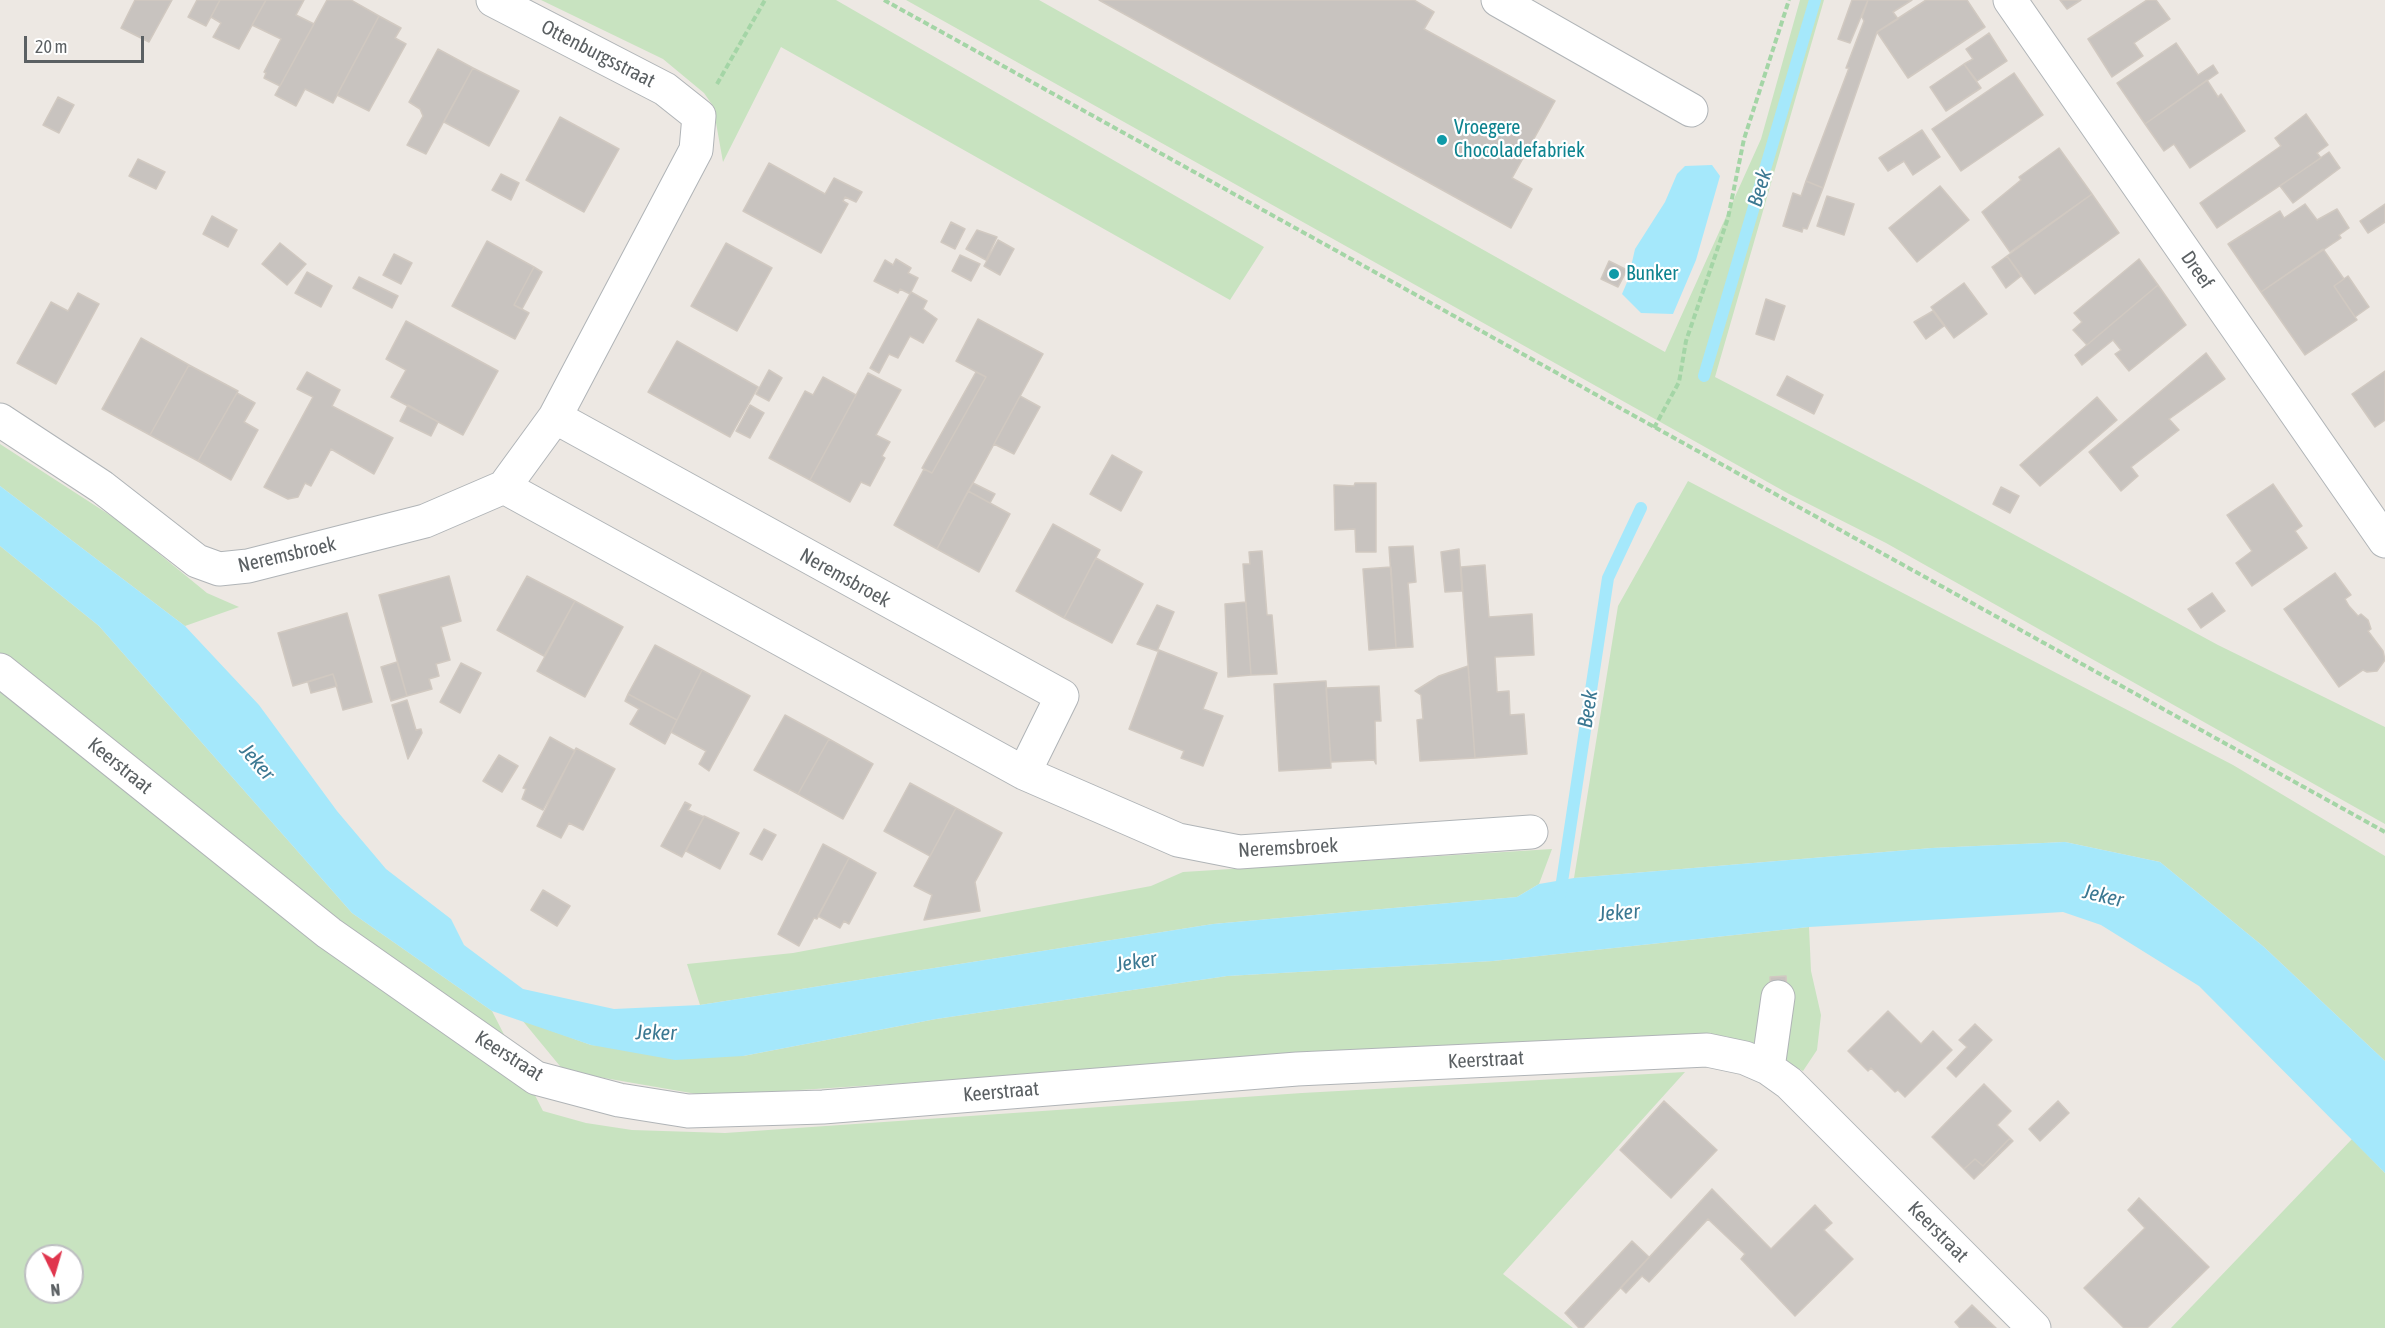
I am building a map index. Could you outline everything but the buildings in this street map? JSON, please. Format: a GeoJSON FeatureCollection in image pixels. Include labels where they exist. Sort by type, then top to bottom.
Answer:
{"type":"FeatureCollection","features":[{"type":"Feature","properties":{"kind":"street","name":"Ottenburgsstraat"},"geometry":{"type":"LineString","coordinates":[[493,0],[665,89],[699,116]]}},
{"type":"Feature","properties":{"kind":"street"},"geometry":{"type":"LineString","coordinates":[[1498,0],[1690,110]]}},
{"type":"Feature","properties":{"kind":"street","name":"Dreef"},"geometry":{"type":"LineString","coordinates":[[2010,0],[2385,541]]}},
{"type":"Feature","properties":{"kind":"street"},"geometry":{"type":"LineString","coordinates":[[504,487],[555,417],[696,150],[699,116]]}},
{"type":"Feature","properties":{"kind":"street","name":"Neremsbroek"},"geometry":{"type":"LineString","coordinates":[[555,417],[1062,696],[1024,773]]}},
{"type":"Feature","properties":{"kind":"street","name":"Neremsbroek"},"geometry":{"type":"LineString","coordinates":[[0,420],[102,487],[197,561],[219,569],[248,566],[425,521],[504,487],[1024,773],[1178,840],[1239,852],[1531,832]]}},
{"type":"Feature","properties":{"kind":"street","name":"Keerstraat"},"geometry":{"type":"LineString","coordinates":[[0,670],[329,933],[536,1078],[619,1100],[688,1111],[823,1107],[1296,1069],[1707,1050],[1745,1058],[1768,1068],[1789,1083],[2034,1328]]}},
{"type":"Feature","properties":{"kind":"street"},"geometry":{"type":"LineString","coordinates":[[1768,1068],[1778,997]]}},
{"type":"Feature","properties":{"kind":"path"},"geometry":{"type":"LineString","coordinates":[[699,116],[765,0]]}},
{"type":"Feature","properties":{"kind":"path"},"geometry":{"type":"LineString","coordinates":[[884,0],[2385,832]]}},
{"type":"Feature","properties":{"kind":"path"},"geometry":{"type":"LineString","coordinates":[[1654,428],[1679,382],[1686,341],[1728,218],[1744,140],[1789,0]]}},
{"type":"Feature","properties":{"kind":"green space"},"geometry":{"type":"Polygon","coordinates":[[[541,0],[836,0],[1264,247],[1230,300],[781,47],[723,162],[713,106],[704,93],[663,59],[541,0]]]}},
{"type":"Feature","properties":{"kind":"green space"},"geometry":{"type":"Polygon","coordinates":[[[906,0],[1039,0],[1665,352],[1761,139],[1800,0],[1824,0],[1715,377],[1919,483],[2218,645],[2385,727],[2385,824],[1886,543],[1789,494],[906,0]]]}},
{"type":"Feature","properties":{"kind":"green space"},"geometry":{"type":"Polygon","coordinates":[[[0,444],[119,521],[207,593],[239,607],[185,626],[0,486],[0,444]]]}},
{"type":"Feature","properties":{"kind":"green space"},"geometry":{"type":"Polygon","coordinates":[[[1688,481],[2233,765],[2385,856],[2385,1061],[2264,947],[2160,862],[2065,842],[1932,848],[1574,878],[1618,606],[1688,481]]]}},
{"type":"Feature","properties":{"kind":"green space"},"geometry":{"type":"Polygon","coordinates":[[[0,546],[99,626],[352,913],[492,1011],[543,1111],[586,1123],[632,1130],[725,1133],[1302,1093],[1685,1072],[1503,1274],[1573,1328],[0,1328],[0,546]]]}},
{"type":"Feature","properties":{"kind":"green space"},"geometry":{"type":"Polygon","coordinates":[[[1552,849],[1539,884],[1517,897],[1213,924],[700,1005],[687,964],[793,953],[1151,886],[1183,872],[1552,849]]]}},
{"type":"Feature","properties":{"kind":"green space"},"geometry":{"type":"Polygon","coordinates":[[[1809,927],[1811,971],[1821,1015],[1817,1050],[1803,1071],[1757,1046],[1725,1036],[1380,1052],[708,1096],[564,1071],[522,1020],[591,1045],[743,1056],[936,1019],[1227,976],[1493,961],[1809,927]]]}},
{"type":"Feature","properties":{"kind":"green space"},"geometry":{"type":"Polygon","coordinates":[[[2352,1139],[2385,1173],[2385,1328],[2171,1328],[2352,1139]]]}},
{"type":"Feature","properties":{"kind":"water"},"geometry":{"type":"Polygon","coordinates":[[[1712,165],[1720,176],[1696,260],[1673,314],[1641,313],[1622,294],[1628,280],[1635,249],[1665,202],[1677,174],[1685,166],[1712,165]]]}},
{"type":"Feature","properties":{"kind":"water","name":"Jeker"},"geometry":{"type":"Polygon","coordinates":[[[0,486],[185,626],[259,705],[337,811],[386,869],[451,919],[464,945],[523,989],[614,1009],[700,1005],[1213,924],[1517,897],[1539,884],[1574,878],[1932,848],[2065,842],[2160,862],[2264,947],[2385,1061],[2385,1173],[2199,986],[2101,925],[2063,912],[1809,927],[1493,961],[1227,976],[936,1019],[743,1056],[675,1060],[591,1045],[492,1011],[352,913],[99,626],[0,546],[0,486]]]}},
{"type":"Feature","properties":{"kind":"waterway","name":"Beek"},"geometry":{"type":"LineString","coordinates":[[1704,376],[1815,0]]}},
{"type":"Feature","properties":{"kind":"waterway","name":"Beek"},"geometry":{"type":"LineString","coordinates":[[1560,895],[1608,578],[1641,508]]}},
{"type":"Feature","properties":{"kind":"place","name":"Vroegere Chocoladefabriek"},"geometry":{"type":"Point","coordinates":[1442,140]}},
{"type":"Feature","properties":{"kind":"place","name":"Bunker"},"geometry":{"type":"Point","coordinates":[1614,274]}}]}
